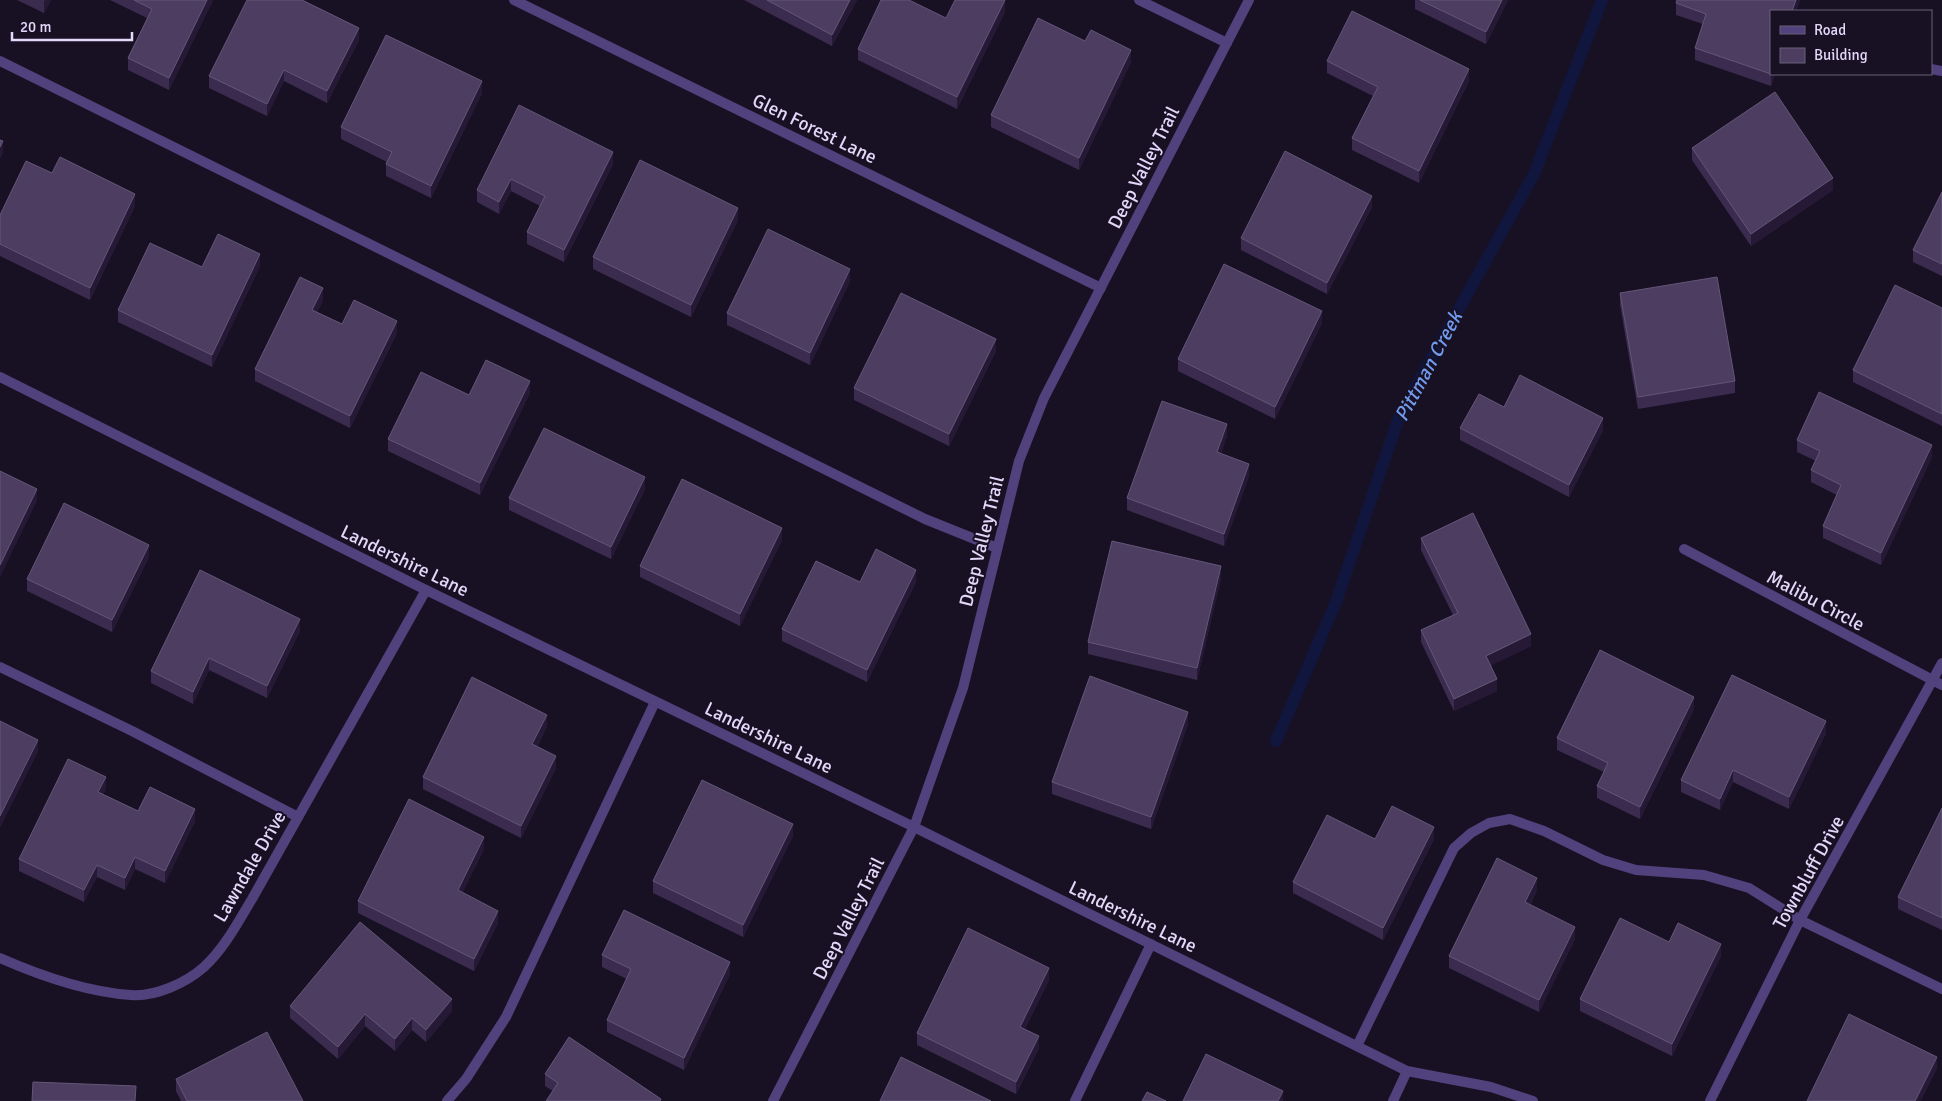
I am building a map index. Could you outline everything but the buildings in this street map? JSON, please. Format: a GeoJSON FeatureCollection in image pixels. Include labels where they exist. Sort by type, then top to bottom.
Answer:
{"type":"FeatureCollection","features":[{"type":"Feature","properties":{"kind":"street","name":"Glen Forest Lane"},"geometry":{"type":"LineString","coordinates":[[514,0],[1100,288]]}},
{"type":"Feature","properties":{"kind":"street"},"geometry":{"type":"LineString","coordinates":[[1138,0],[1227,43]]}},
{"type":"Feature","properties":{"kind":"street","name":"Deep Valley Trail"},"geometry":{"type":"LineString","coordinates":[[774,1101],[914,827],[963,688],[1019,461],[1044,398],[1249,0]]}},
{"type":"Feature","properties":{"kind":"street"},"geometry":{"type":"LineString","coordinates":[[0,61],[925,519],[997,548]]}},
{"type":"Feature","properties":{"kind":"street","name":"Landershire Lane"},"geometry":{"type":"LineString","coordinates":[[0,377],[426,590],[914,827],[1407,1071],[1491,1087],[1533,1101]]}},
{"type":"Feature","properties":{"kind":"street","name":"Malibu Circle"},"geometry":{"type":"LineString","coordinates":[[1684,549],[1937,683]]}},
{"type":"Feature","properties":{"kind":"street","name":"Lawndale Drive"},"geometry":{"type":"LineString","coordinates":[[0,958],[43,977],[94,990],[133,996],[170,989],[203,967],[225,943],[252,899],[426,590]]}},
{"type":"Feature","properties":{"kind":"street","name":"Townbluff Drive"},"geometry":{"type":"LineString","coordinates":[[1710,1101],[1800,920],[1937,683],[1942,663]]}},
{"type":"Feature","properties":{"kind":"street"},"geometry":{"type":"LineString","coordinates":[[0,667],[132,731],[298,817]]}},
{"type":"Feature","properties":{"kind":"street"},"geometry":{"type":"LineString","coordinates":[[447,1101],[466,1079],[506,1017],[655,702]]}},
{"type":"Feature","properties":{"kind":"street"},"geometry":{"type":"LineString","coordinates":[[1358,1046],[1454,848],[1471,834],[1489,823],[1510,819],[1544,832],[1603,860],[1636,870],[1704,876],[1749,888],[1800,920],[1942,989]]}},
{"type":"Feature","properties":{"kind":"street"},"geometry":{"type":"LineString","coordinates":[[1074,1101],[1152,944]]}},
{"type":"Feature","properties":{"kind":"street"},"geometry":{"type":"LineString","coordinates":[[1393,1101],[1407,1071]]}},
{"type":"Feature","properties":{"kind":"waterway","name":"Pittman Creek"},"geometry":{"type":"LineString","coordinates":[[1276,741],[1336,602],[1399,417],[1534,174],[1602,0]]}}]}
